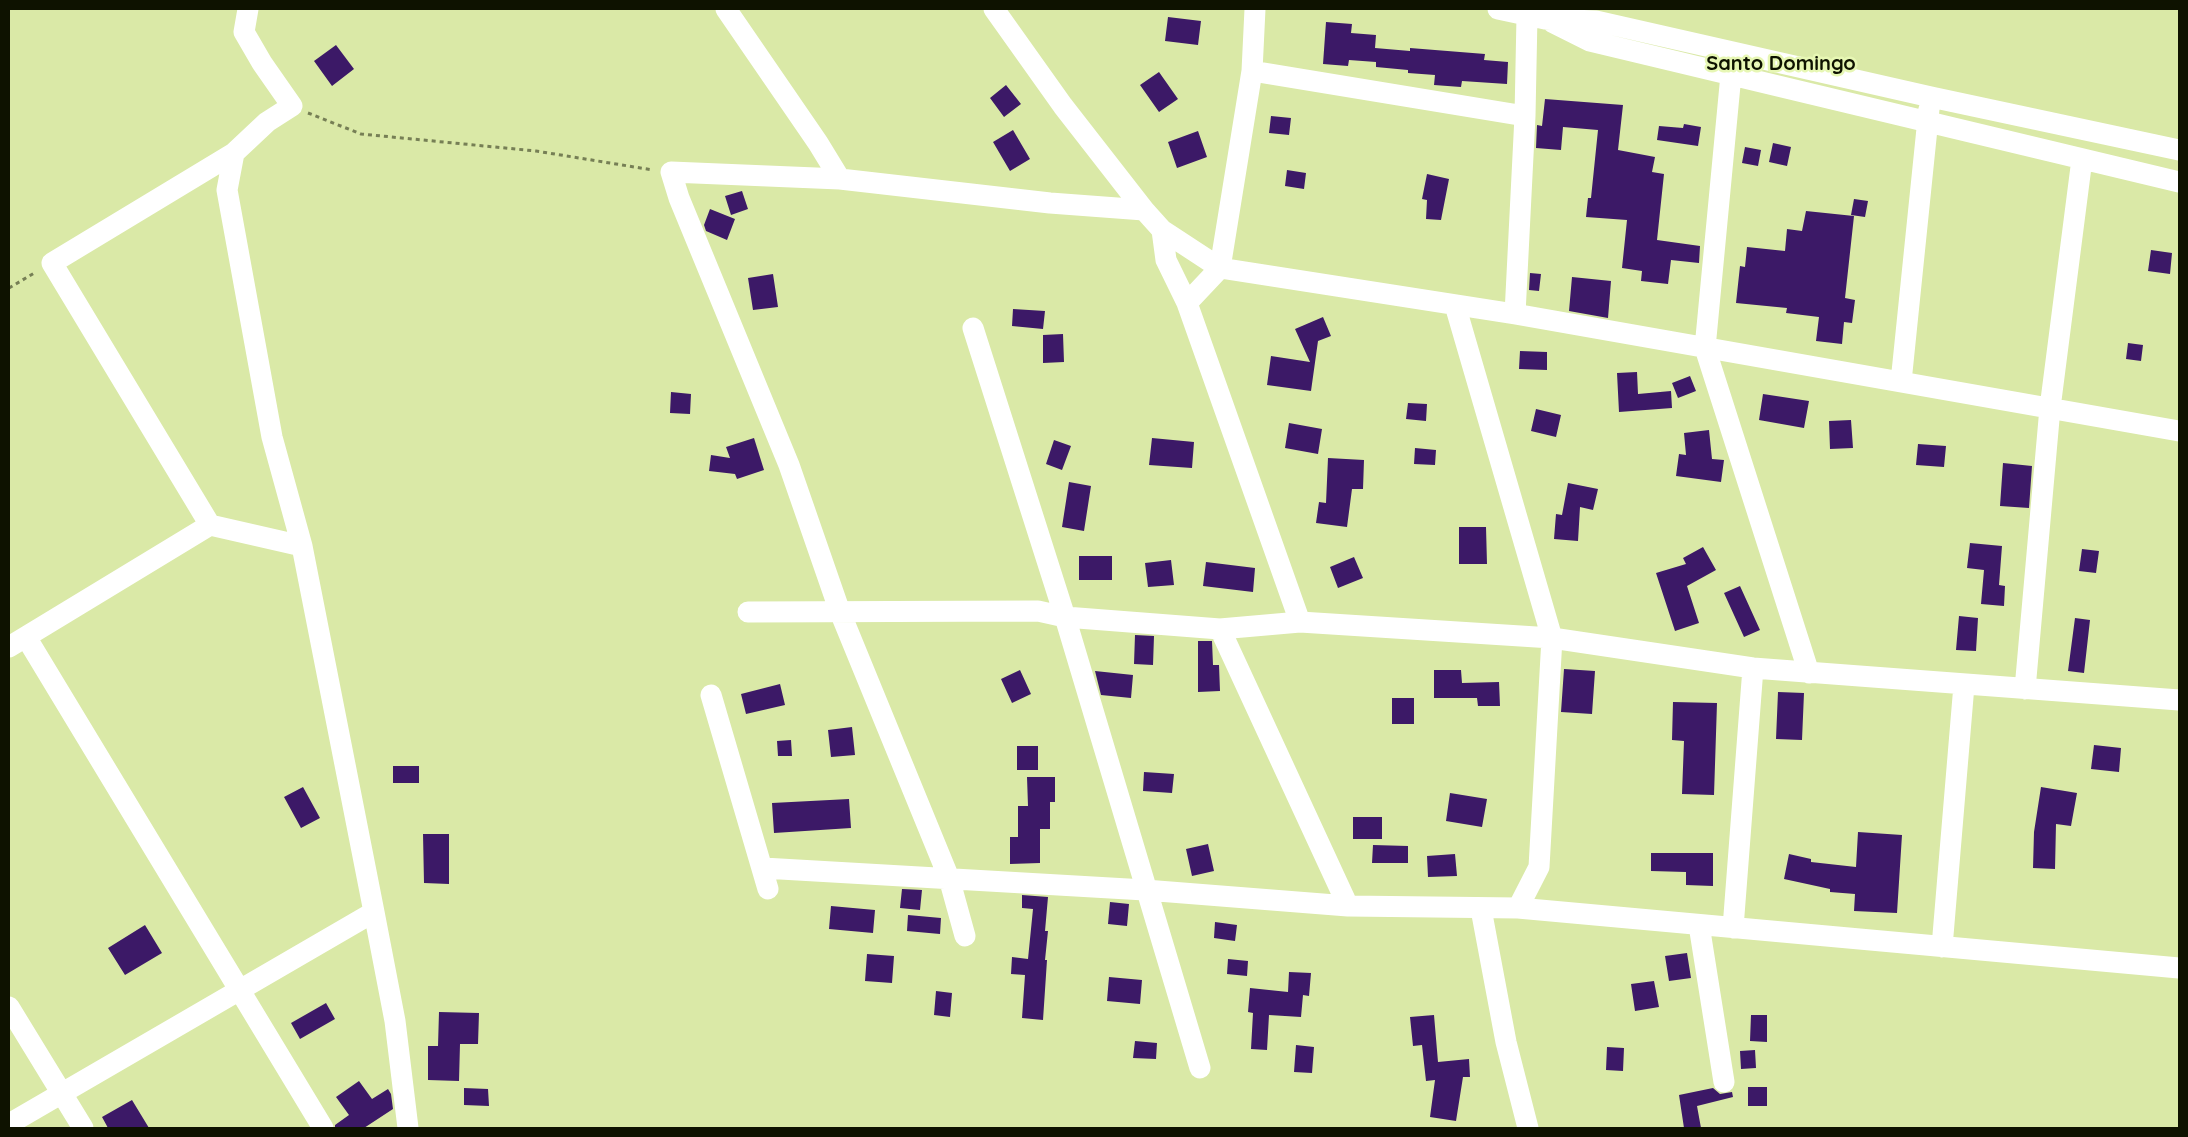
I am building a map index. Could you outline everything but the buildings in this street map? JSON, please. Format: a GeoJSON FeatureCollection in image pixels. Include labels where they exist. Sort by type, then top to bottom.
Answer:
{"type":"FeatureCollection","features":[{"type":"Feature","properties":{"kind":"street"},"geometry":{"type":"LineString","coordinates":[[210,525],[52,263],[234,153],[267,122],[292,106],[262,63],[244,32],[248,9]]}},
{"type":"Feature","properties":{"kind":"street"},"geometry":{"type":"LineString","coordinates":[[726,9],[818,143],[840,179]]}},
{"type":"Feature","properties":{"kind":"street"},"geometry":{"type":"LineString","coordinates":[[994,9],[1064,106],[1144,210],[1162,230],[1220,268],[1515,314],[2179,431]]}},
{"type":"Feature","properties":{"kind":"street"},"geometry":{"type":"LineString","coordinates":[[1187,303],[1220,268],[1252,71],[1255,9]]}},
{"type":"Feature","properties":{"kind":"street"},"geometry":{"type":"LineString","coordinates":[[1498,9],[1536,18],[1590,41],[2179,182]]}},
{"type":"Feature","properties":{"kind":"street"},"geometry":{"type":"LineString","coordinates":[[1536,18],[1596,21],[1931,97],[2179,150]]}},
{"type":"Feature","properties":{"kind":"street"},"geometry":{"type":"LineString","coordinates":[[1515,314],[1525,116],[1536,18]]}},
{"type":"Feature","properties":{"kind":"street"},"geometry":{"type":"LineString","coordinates":[[1734,51],[1730,76],[1705,348],[1809,673]]}},
{"type":"Feature","properties":{"kind":"street"},"geometry":{"type":"LineString","coordinates":[[1252,71],[1525,116]]}},
{"type":"Feature","properties":{"kind":"street"},"geometry":{"type":"LineString","coordinates":[[1901,382],[1926,122],[1931,97]]}},
{"type":"Feature","properties":{"kind":"street"},"geometry":{"type":"LineString","coordinates":[[234,153],[227,190],[272,437],[302,546],[374,912],[395,1021],[408,1128]]}},
{"type":"Feature","properties":{"kind":"street"},"geometry":{"type":"LineString","coordinates":[[2025,689],[2050,408],[2082,159]]}},
{"type":"Feature","properties":{"kind":"street"},"geometry":{"type":"LineString","coordinates":[[965,936],[949,878],[840,612],[789,465],[679,198],[671,172],[840,179],[1050,203],[1144,210]]}},
{"type":"Feature","properties":{"kind":"street"},"geometry":{"type":"LineString","coordinates":[[1162,230],[1166,260],[1187,303],[1300,622]]}},
{"type":"Feature","properties":{"kind":"street"},"geometry":{"type":"LineString","coordinates":[[1455,305],[1552,638],[1538,867],[1518,908]]}},
{"type":"Feature","properties":{"kind":"street"},"geometry":{"type":"LineString","coordinates":[[973,328],[1065,617],[1145,890],[1200,1068]]}},
{"type":"Feature","properties":{"kind":"street"},"geometry":{"type":"LineString","coordinates":[[302,546],[210,525],[17,642],[324,1128]]}},
{"type":"Feature","properties":{"kind":"street"},"geometry":{"type":"LineString","coordinates":[[748,612],[1038,612],[1065,617],[1220,629],[1300,622],[1552,638],[1753,668],[2179,700]]}},
{"type":"Feature","properties":{"kind":"street"},"geometry":{"type":"LineString","coordinates":[[1220,629],[1348,906]]}},
{"type":"Feature","properties":{"kind":"street"},"geometry":{"type":"LineString","coordinates":[[1734,928],[1753,668]]}},
{"type":"Feature","properties":{"kind":"street"},"geometry":{"type":"LineString","coordinates":[[1942,947],[1964,685]]}},
{"type":"Feature","properties":{"kind":"street"},"geometry":{"type":"LineString","coordinates":[[711,695],[768,889]]}},
{"type":"Feature","properties":{"kind":"street"},"geometry":{"type":"LineString","coordinates":[[763,868],[1145,890],[1348,906],[1518,908],[2179,968]]}},
{"type":"Feature","properties":{"kind":"street"},"geometry":{"type":"LineString","coordinates":[[1481,909],[1506,1042],[1528,1128]]}},
{"type":"Feature","properties":{"kind":"street"},"geometry":{"type":"LineString","coordinates":[[9,1124],[374,912]]}},
{"type":"Feature","properties":{"kind":"street"},"geometry":{"type":"LineString","coordinates":[[1699,925],[1724,1082]]}},
{"type":"Feature","properties":{"kind":"street"},"geometry":{"type":"LineString","coordinates":[[9,1006],[83,1128]]}},
{"type":"Feature","properties":{"kind":"path"},"geometry":{"type":"LineString","coordinates":[[292,106],[361,134],[536,151],[671,172]]}},
{"type":"Feature","properties":{"kind":"path"},"geometry":{"type":"LineString","coordinates":[[9,288],[52,263]]}},
{"type":"Feature","properties":{"kind":"district","name":"Santo Domingo"},"geometry":{"type":"Point","coordinates":[1781,64]}}]}
